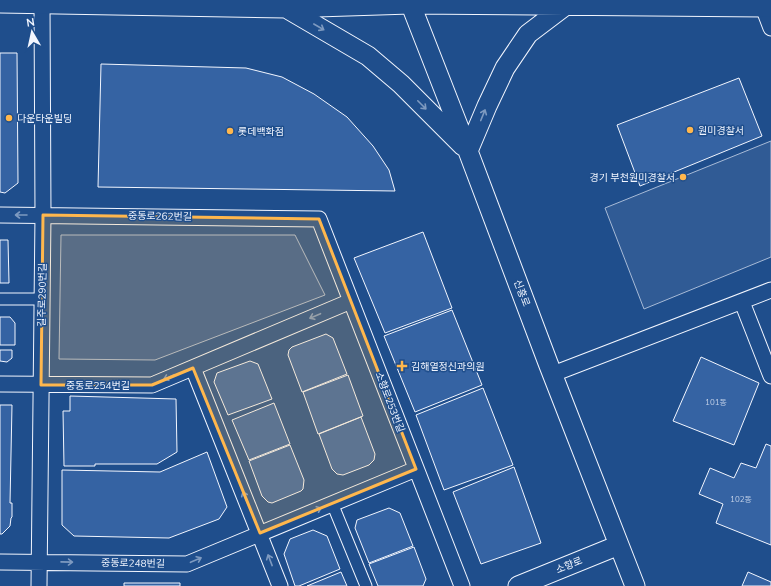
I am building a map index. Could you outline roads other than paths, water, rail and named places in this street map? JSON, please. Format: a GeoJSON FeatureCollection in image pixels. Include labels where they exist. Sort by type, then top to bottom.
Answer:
{"type":"FeatureCollection","features":[{"type":"Feature","properties":{"kind":"street"},"geometry":{"type":"LineString","coordinates":[[0,3],[218,3],[286,8],[410,2],[565,6],[588,2],[767,7],[771,28]]}},
{"type":"Feature","properties":{"kind":"street","name":"신흥로"},"geometry":{"type":"LineString","coordinates":[[410,2],[635,586]]}},
{"type":"Feature","properties":{"kind":"street","name":"길주로290번길"},"geometry":{"type":"LineString","coordinates":[[39,586],[43,215],[42,3]]}},
{"type":"Feature","properties":{"kind":"street"},"geometry":{"type":"LineString","coordinates":[[286,8],[368,56],[401,84],[468,151],[505,68],[528,34],[565,6]]}},
{"type":"Feature","properties":{"kind":"street","name":"중동로262번길"},"geometry":{"type":"LineString","coordinates":[[0,214],[319,219]]}},
{"type":"Feature","properties":{"kind":"street","name":"소향로253번길"},"geometry":{"type":"LineString","coordinates":[[319,219],[462,586]]}},
{"type":"Feature","properties":{"kind":"street"},"geometry":{"type":"LineString","coordinates":[[553,374],[771,290]]}},
{"type":"Feature","properties":{"kind":"street"},"geometry":{"type":"LineString","coordinates":[[0,299],[42,299]]}},
{"type":"Feature","properties":{"kind":"street","name":"중동로254번길"},"geometry":{"type":"LineString","coordinates":[[0,384],[152,385],[351,301]]}},
{"type":"Feature","properties":{"kind":"street"},"geometry":{"type":"LineString","coordinates":[[742,302],[771,376]]}},
{"type":"Feature","properties":{"kind":"street"},"geometry":{"type":"LineString","coordinates":[[193,368],[280,586]]}},
{"type":"Feature","properties":{"kind":"street","name":"중동로248번길"},"geometry":{"type":"LineString","coordinates":[[0,562],[187,564],[416,469]]}},
{"type":"Feature","properties":{"kind":"street"},"geometry":{"type":"LineString","coordinates":[[332,504],[366,586]]}},
{"type":"Feature","properties":{"kind":"street","name":"소향로"},"geometry":{"type":"LineString","coordinates":[[518,586],[619,545]]}},
{"type":"Feature","properties":{"kind":"place","name":"다운타운빌딩"},"geometry":{"type":"Point","coordinates":[9,118]}},
{"type":"Feature","properties":{"kind":"place","name":"원미경찰서"},"geometry":{"type":"Point","coordinates":[690,130]}},
{"type":"Feature","properties":{"kind":"place","name":"롯데백화점"},"geometry":{"type":"Point","coordinates":[230,131]}},
{"type":"Feature","properties":{"kind":"place","name":"경기 부천원미경찰서"},"geometry":{"type":"Point","coordinates":[683,177]}},
{"type":"Feature","properties":{"kind":"place","name":"김해열정신과의원"},"geometry":{"type":"Point","coordinates":[402,366]}}]}
